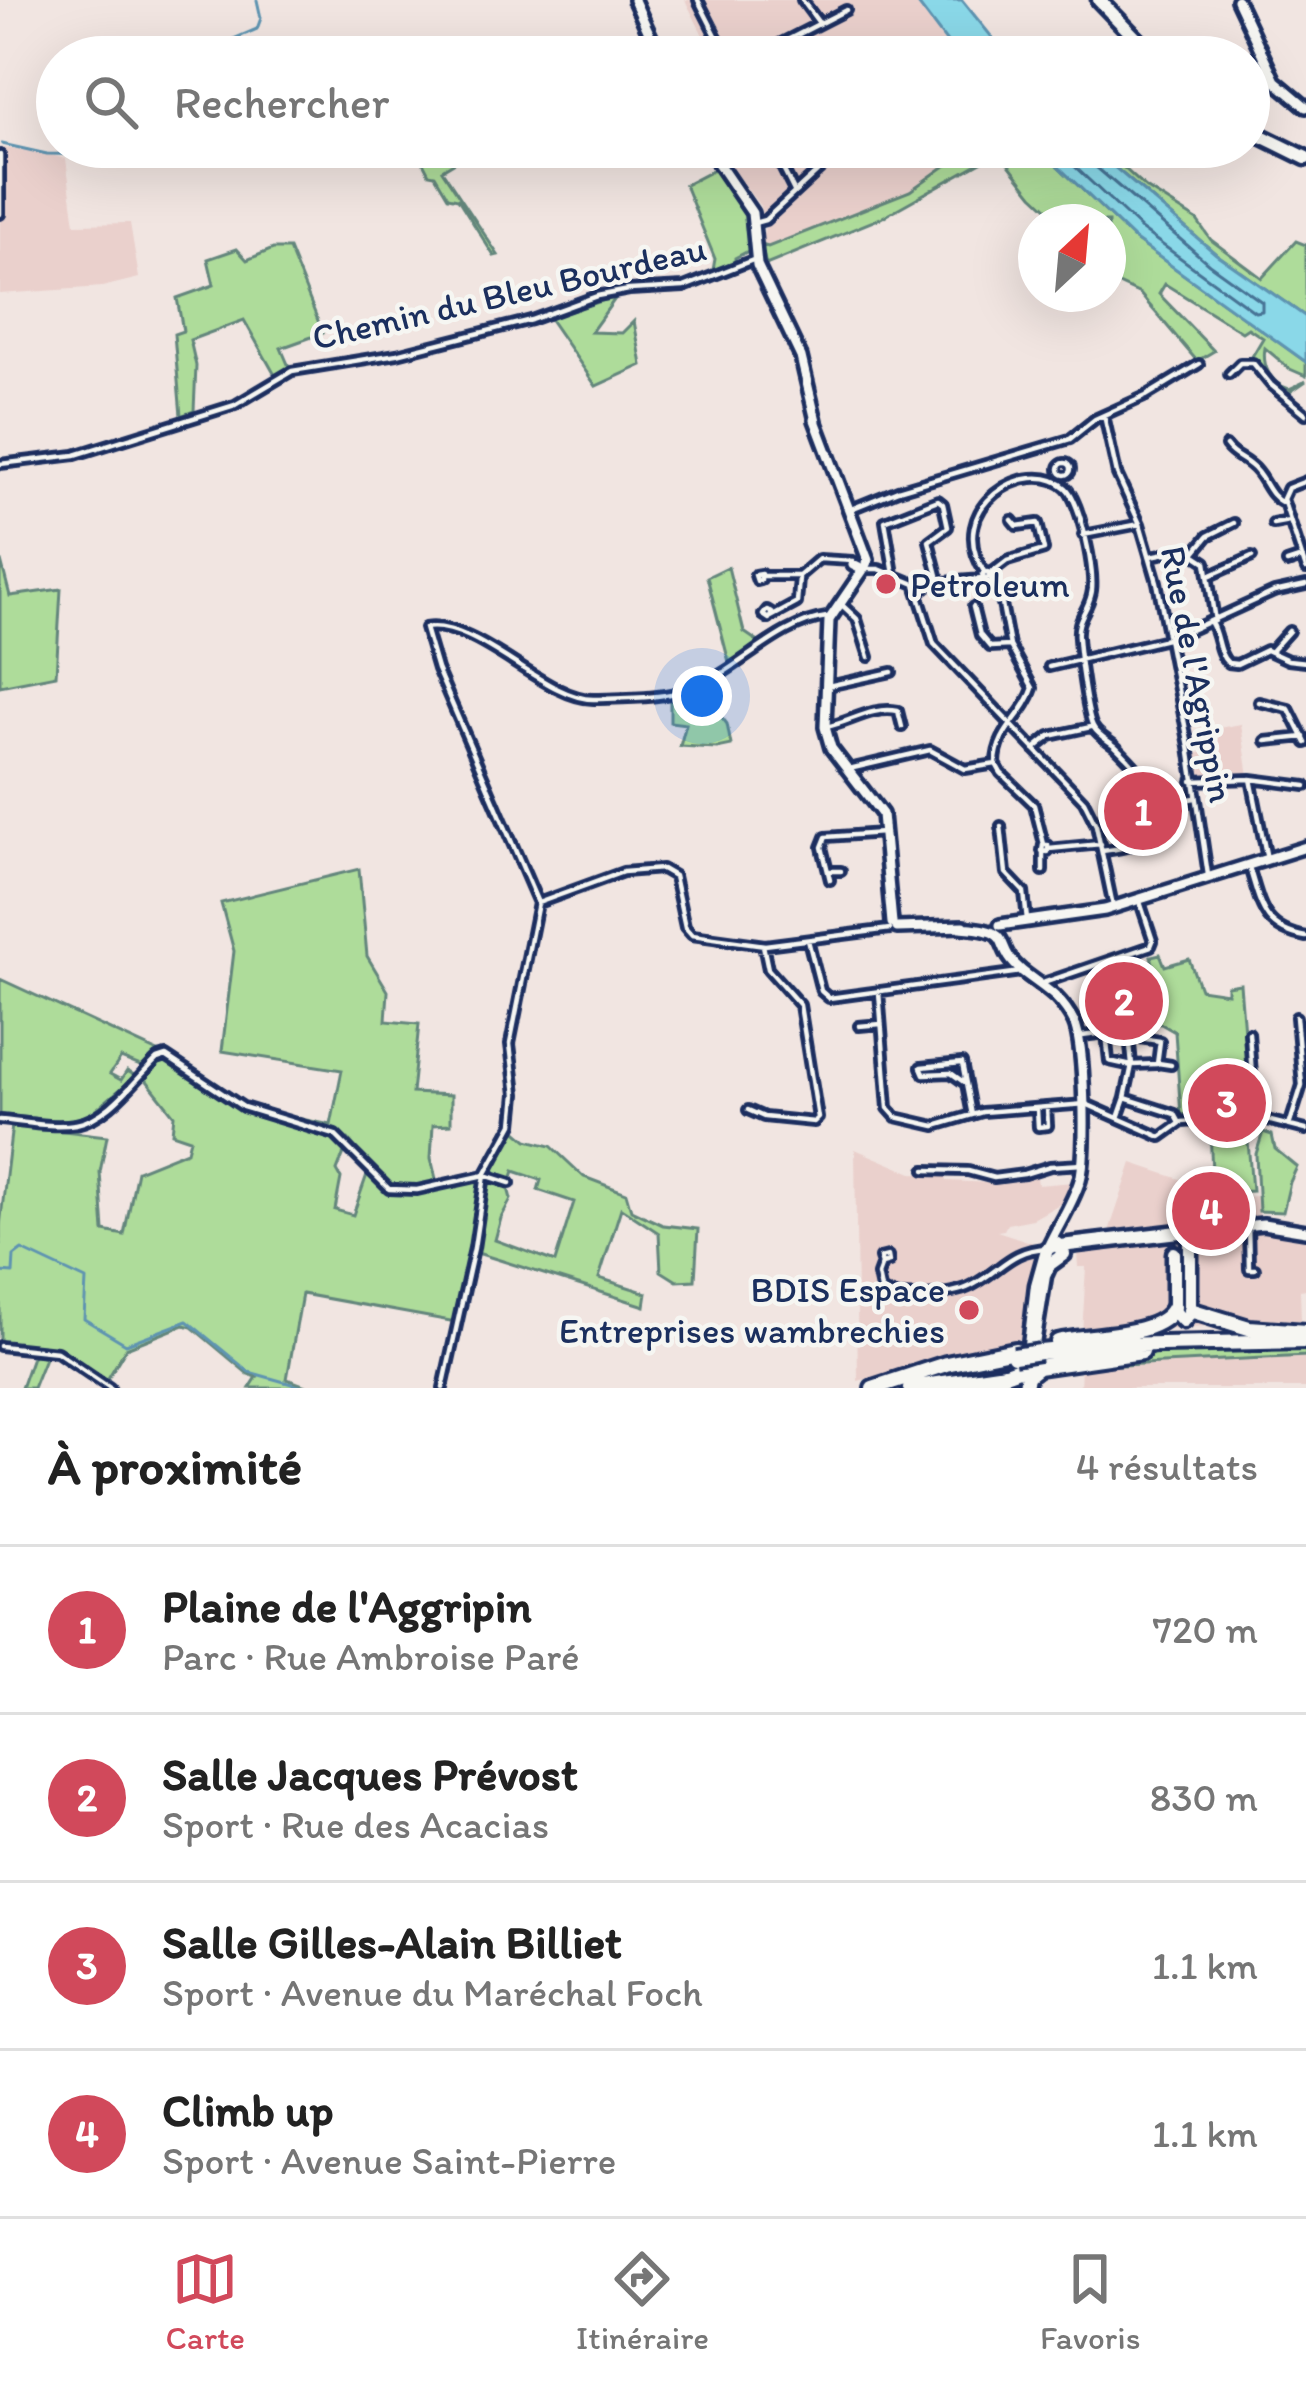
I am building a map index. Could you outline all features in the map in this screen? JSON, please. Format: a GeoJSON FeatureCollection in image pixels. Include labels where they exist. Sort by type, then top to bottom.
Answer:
{"type":"FeatureCollection","features":[{"type":"Feature","properties":{"kind":"highway"},"geometry":{"type":"LineString","coordinates":[[910,1388],[1005,1374],[1153,1327],[1168,1318],[1174,1307]]}},
{"type":"Feature","properties":{"kind":"highway"},"geometry":{"type":"LineString","coordinates":[[1190,1310],[1249,1328],[1306,1336]]}},
{"type":"Feature","properties":{"kind":"highway"},"geometry":{"type":"LineString","coordinates":[[873,1388],[940,1366],[1030,1364],[1306,1336]]}},
{"type":"Feature","properties":{"kind":"highway"},"geometry":{"type":"LineString","coordinates":[[889,1388],[1030,1364],[1306,1336]]}},
{"type":"Feature","properties":{"kind":"main road"},"geometry":{"type":"LineString","coordinates":[[648,36],[634,0],[650,36]]}},
{"type":"Feature","properties":{"kind":"main road"},"geometry":{"type":"LineString","coordinates":[[1099,0],[1134,36]]}},
{"type":"Feature","properties":{"kind":"main road"},"geometry":{"type":"LineString","coordinates":[[1237,0],[1254,36]]}},
{"type":"Feature","properties":{"kind":"main road"},"geometry":{"type":"LineString","coordinates":[[1270,70],[1275,81],[1306,107]]}},
{"type":"Feature","properties":{"kind":"main road"},"geometry":{"type":"LineString","coordinates":[[1270,140],[1301,154]]}},
{"type":"Feature","properties":{"kind":"main road"},"geometry":{"type":"LineString","coordinates":[[721,168],[753,218],[757,259],[803,364],[816,421],[852,514],[860,563],[830,617],[824,727],[830,745],[877,804],[885,833],[893,926],[1000,929],[1024,920],[1113,908],[1306,847]]}},
{"type":"Feature","properties":{"kind":"main road"},"geometry":{"type":"LineString","coordinates":[[1000,929],[1023,971],[1060,1001],[1080,1036],[1083,1164],[1054,1252],[1037,1285],[1030,1364]]}},
{"type":"Feature","properties":{"kind":"main road"},"geometry":{"type":"LineString","coordinates":[[1054,1252],[1158,1234],[1184,1240],[1248,1224],[1306,1231]]}},
{"type":"Feature","properties":{"kind":"main road"},"geometry":{"type":"LineString","coordinates":[[1184,1240],[1190,1310],[1188,1318],[1181,1320],[1174,1307],[1184,1240]]}},
{"type":"Feature","properties":{"kind":"street"},"geometry":{"type":"LineString","coordinates":[[698,0],[716,36]]}},
{"type":"Feature","properties":{"kind":"street"},"geometry":{"type":"LineString","coordinates":[[802,0],[819,23]]}},
{"type":"Feature","properties":{"kind":"street"},"geometry":{"type":"LineString","coordinates":[[794,36],[846,10]]}},
{"type":"Feature","properties":{"kind":"street"},"geometry":{"type":"LineString","coordinates":[[0,155],[0,214]]}},
{"type":"Feature","properties":{"kind":"street"},"geometry":{"type":"LineString","coordinates":[[782,168],[794,191]]}},
{"type":"Feature","properties":{"kind":"street"},"geometry":{"type":"LineString","coordinates":[[753,218],[765,220],[820,168]]}},
{"type":"Feature","properties":{"kind":"street","name":"Chemin du Bleu Bourdeau"},"geometry":{"type":"LineString","coordinates":[[0,464],[75,455],[235,405],[292,371],[394,355],[526,321],[597,296],[680,288],[757,259]]}},
{"type":"Feature","properties":{"kind":"street"},"geometry":{"type":"LineString","coordinates":[[1229,374],[1242,362],[1255,364],[1271,385],[1306,414]]}},
{"type":"Feature","properties":{"kind":"street"},"geometry":{"type":"LineString","coordinates":[[852,514],[913,485],[1070,439],[1104,415],[1199,364]]}},
{"type":"Feature","properties":{"kind":"street","name":"Rue de l'Agrippin"},"geometry":{"type":"LineString","coordinates":[[1104,415],[1117,474],[1151,556],[1208,877]]}},
{"type":"Feature","properties":{"kind":"street"},"geometry":{"type":"LineString","coordinates":[[1226,446],[1254,468],[1272,497],[1283,503]]}},
{"type":"Feature","properties":{"kind":"street"},"geometry":{"type":"LineString","coordinates":[[1058,483],[1062,474]]}},
{"type":"Feature","properties":{"kind":"street"},"geometry":{"type":"LineString","coordinates":[[1306,481],[1288,488],[1283,503],[1306,569]]}},
{"type":"Feature","properties":{"kind":"street"},"geometry":{"type":"LineString","coordinates":[[1043,871],[1046,848],[1034,805],[996,764],[998,746],[1033,688],[1010,646],[1002,604],[970,540],[980,506],[1024,482],[1058,483],[1074,498],[1089,560],[1091,595],[1077,627],[1091,727],[1134,765],[1158,806],[1157,823],[1146,839],[1132,847],[1046,848]]}},
{"type":"Feature","properties":{"kind":"street"},"geometry":{"type":"LineString","coordinates":[[894,574],[884,522],[938,500],[948,527],[929,541],[940,583]]}},
{"type":"Feature","properties":{"kind":"street"},"geometry":{"type":"LineString","coordinates":[[920,591],[928,584],[987,576],[1007,561],[1044,550],[1038,523],[1017,526],[1012,520]]}},
{"type":"Feature","properties":{"kind":"street"},"geometry":{"type":"LineString","coordinates":[[1273,524],[1289,521]]}},
{"type":"Feature","properties":{"kind":"street"},"geometry":{"type":"LineString","coordinates":[[1195,552],[1208,536],[1234,523]]}},
{"type":"Feature","properties":{"kind":"street"},"geometry":{"type":"LineString","coordinates":[[1083,535],[1140,524]]}},
{"type":"Feature","properties":{"kind":"street"},"geometry":{"type":"LineString","coordinates":[[1151,556],[1181,549],[1195,552],[1208,565],[1213,622],[1221,655],[1228,663],[1272,650],[1288,661],[1306,662]]}},
{"type":"Feature","properties":{"kind":"street"},"geometry":{"type":"LineString","coordinates":[[1208,576],[1252,557]]}},
{"type":"Feature","properties":{"kind":"street"},"geometry":{"type":"LineString","coordinates":[[1287,562],[1302,558]]}},
{"type":"Feature","properties":{"kind":"street"},"geometry":{"type":"LineString","coordinates":[[762,576],[799,576],[819,560],[860,563],[909,580],[920,591],[934,644],[1084,801],[1102,847],[1113,908]]}},
{"type":"Feature","properties":{"kind":"street"},"geometry":{"type":"LineString","coordinates":[[771,617],[797,603],[799,576]]}},
{"type":"Feature","properties":{"kind":"street"},"geometry":{"type":"LineString","coordinates":[[1049,667],[1169,639],[1266,595],[1295,584],[1306,585]]}},
{"type":"Feature","properties":{"kind":"street"},"geometry":{"type":"LineString","coordinates":[[839,602],[856,619],[869,657]]}},
{"type":"Feature","properties":{"kind":"street"},"geometry":{"type":"LineString","coordinates":[[974,607],[980,635],[990,647],[1010,646]]}},
{"type":"Feature","properties":{"kind":"street"},"geometry":{"type":"LineString","coordinates":[[443,1388],[475,1244],[484,1175],[513,1124],[515,1087],[509,1044],[538,903],[437,669],[424,633],[427,627],[488,647],[573,697],[592,699],[690,689],[810,622],[830,617]]}},
{"type":"Feature","properties":{"kind":"street"},"geometry":{"type":"LineString","coordinates":[[1272,650],[1289,632]]}},
{"type":"Feature","properties":{"kind":"street"},"geometry":{"type":"LineString","coordinates":[[825,686],[892,672]]}},
{"type":"Feature","properties":{"kind":"street"},"geometry":{"type":"LineString","coordinates":[[1259,702],[1289,709],[1305,740],[1266,741]]}},
{"type":"Feature","properties":{"kind":"street"},"geometry":{"type":"LineString","coordinates":[[824,727],[892,708],[898,711],[902,728]]}},
{"type":"Feature","properties":{"kind":"street"},"geometry":{"type":"LineString","coordinates":[[1034,749],[1050,736],[1091,727]]}},
{"type":"Feature","properties":{"kind":"street"},"geometry":{"type":"LineString","coordinates":[[848,769],[930,750],[965,769],[996,764]]}},
{"type":"Feature","properties":{"kind":"street"},"geometry":{"type":"LineString","coordinates":[[1251,778],[1267,859]]}},
{"type":"Feature","properties":{"kind":"street"},"geometry":{"type":"LineString","coordinates":[[1192,781],[1251,778],[1306,786]]}},
{"type":"Feature","properties":{"kind":"street"},"geometry":{"type":"LineString","coordinates":[[1158,806],[1195,798]]}},
{"type":"Feature","properties":{"kind":"street"},"geometry":{"type":"LineString","coordinates":[[1001,826],[1006,873],[1024,892],[1024,920]]}},
{"type":"Feature","properties":{"kind":"street"},"geometry":{"type":"LineString","coordinates":[[830,880],[822,847],[826,838],[885,833]]}},
{"type":"Feature","properties":{"kind":"street"},"geometry":{"type":"LineString","coordinates":[[1248,864],[1264,913],[1281,932],[1306,937]]}},
{"type":"Feature","properties":{"kind":"street"},"geometry":{"type":"LineString","coordinates":[[538,903],[600,877],[662,869],[674,876],[689,934],[763,945],[893,926]]}},
{"type":"Feature","properties":{"kind":"street"},"geometry":{"type":"LineString","coordinates":[[828,871],[841,871]]}},
{"type":"Feature","properties":{"kind":"street"},"geometry":{"type":"LineString","coordinates":[[1043,983],[1152,945],[1138,899]]}},
{"type":"Feature","properties":{"kind":"street"},"geometry":{"type":"LineString","coordinates":[[808,940],[822,993],[832,998],[1023,971]]}},
{"type":"Feature","properties":{"kind":"street"},"geometry":{"type":"LineString","coordinates":[[748,1110],[764,1117],[814,1122],[818,1116],[800,1005],[768,969],[763,945]]}},
{"type":"Feature","properties":{"kind":"street"},"geometry":{"type":"LineString","coordinates":[[879,992],[892,1115],[935,1126],[973,1115],[1082,1104],[1161,1137],[1180,1123],[1255,1117],[1306,1130]]}},
{"type":"Feature","properties":{"kind":"street"},"geometry":{"type":"LineString","coordinates":[[1290,1125],[1304,1078],[1296,1017]]}},
{"type":"Feature","properties":{"kind":"street"},"geometry":{"type":"LineString","coordinates":[[859,1026],[881,1024]]}},
{"type":"Feature","properties":{"kind":"street"},"geometry":{"type":"LineString","coordinates":[[1106,1033],[1109,1061],[1171,1064]]}},
{"type":"Feature","properties":{"kind":"street"},"geometry":{"type":"LineString","coordinates":[[1080,1036],[1106,1033],[1159,1040],[1159,1063]]}},
{"type":"Feature","properties":{"kind":"street"},"geometry":{"type":"LineString","coordinates":[[1249,1033],[1255,1117]]}},
{"type":"Feature","properties":{"kind":"street"},"geometry":{"type":"LineString","coordinates":[[1118,1118],[1132,1065],[1130,1035]]}},
{"type":"Feature","properties":{"kind":"street"},"geometry":{"type":"LineString","coordinates":[[0,1120],[61,1124],[87,1120],[166,1056],[243,1107],[335,1135],[389,1189],[414,1191],[484,1175],[510,1183]]}},
{"type":"Feature","properties":{"kind":"street"},"geometry":{"type":"LineString","coordinates":[[965,1083],[951,1073],[924,1074],[921,1066],[961,1062],[973,1115]]}},
{"type":"Feature","properties":{"kind":"street"},"geometry":{"type":"LineString","coordinates":[[1125,1098],[1175,1114],[1180,1123]]}},
{"type":"Feature","properties":{"kind":"street"},"geometry":{"type":"LineString","coordinates":[[1037,1109],[1038,1126],[1048,1126],[1047,1108]]}},
{"type":"Feature","properties":{"kind":"street"},"geometry":{"type":"LineString","coordinates":[[926,1170],[968,1171],[994,1178],[1083,1164]]}},
{"type":"Feature","properties":{"kind":"street"},"geometry":{"type":"LineString","coordinates":[[1248,1224],[1249,1269],[1255,1269]]}},
{"type":"Feature","properties":{"kind":"street"},"geometry":{"type":"LineString","coordinates":[[882,1264],[880,1289],[896,1298],[968,1288],[1016,1253],[1031,1249],[1054,1252]]}},
{"type":"Feature","properties":{"kind":"street"},"geometry":{"type":"LineString","coordinates":[[0,1346],[62,1354],[110,1388]]}},
{"type":"Feature","properties":{"kind":"shaded area"},"geometry":{"type":"Polygon","coordinates":[[[685,0],[915,0],[942,36],[703,36],[685,0]]]}},
{"type":"Feature","properties":{"kind":"shaded area"},"geometry":{"type":"Polygon","coordinates":[[[0,148],[36,151],[36,168],[67,168],[75,224],[130,223],[139,278],[102,287],[0,294],[0,148]]]}},
{"type":"Feature","properties":{"kind":"shaded area"},"geometry":{"type":"Polygon","coordinates":[[[731,168],[942,168],[910,191],[767,247],[761,245],[765,226],[760,206],[731,168]]]}},
{"type":"Feature","properties":{"kind":"shaded area"},"geometry":{"type":"Polygon","coordinates":[[[1241,724],[1249,776],[1198,778],[1194,754],[1206,752],[1202,731],[1241,724]]]}},
{"type":"Feature","properties":{"kind":"shaded area"},"geometry":{"type":"Polygon","coordinates":[[[855,1149],[912,1173],[945,1175],[947,1181],[994,1183],[1037,1177],[1038,1185],[1074,1182],[1065,1201],[997,1231],[1043,1246],[1032,1282],[1025,1338],[858,1381],[855,1149]]]}},
{"type":"Feature","properties":{"kind":"shaded area"},"geometry":{"type":"Polygon","coordinates":[[[1132,1163],[1204,1187],[1206,1200],[1258,1196],[1260,1224],[1306,1233],[1301,1320],[1082,1334],[1086,1267],[1078,1267],[1077,1252],[1104,1246],[1132,1163]]]}},
{"type":"Feature","properties":{"kind":"shaded area"},"geometry":{"type":"Polygon","coordinates":[[[1306,1356],[1306,1388],[1080,1388],[1081,1367],[1306,1356]]]}},
{"type":"Feature","properties":{"kind":"green space"},"geometry":{"type":"Polygon","coordinates":[[[426,168],[445,168],[442,170],[498,255],[494,256],[458,199],[448,197],[435,175],[426,168]]]}},
{"type":"Feature","properties":{"kind":"green space"},"geometry":{"type":"Polygon","coordinates":[[[942,168],[970,168],[881,218],[766,265],[761,245],[768,247],[910,191],[942,168]]]}},
{"type":"Feature","properties":{"kind":"green space"},"geometry":{"type":"Polygon","coordinates":[[[1012,168],[1060,168],[1097,204],[1043,204],[1012,168]]]}},
{"type":"Feature","properties":{"kind":"green space"},"geometry":{"type":"Polygon","coordinates":[[[1116,168],[1124,168],[1197,220],[1211,240],[1262,278],[1296,241],[1306,245],[1306,317],[1216,254],[1116,168]]]}},
{"type":"Feature","properties":{"kind":"green space"},"geometry":{"type":"Polygon","coordinates":[[[716,169],[742,206],[750,250],[735,258],[735,263],[713,270],[715,259],[685,185],[716,169]]]}},
{"type":"Feature","properties":{"kind":"green space"},"geometry":{"type":"Polygon","coordinates":[[[1126,231],[1306,362],[1306,376],[1265,348],[1266,367],[1277,383],[1289,389],[1306,381],[1287,394],[1250,360],[1263,338],[1248,328],[1242,332],[1165,284],[1159,294],[1214,351],[1197,361],[1140,294],[1126,287],[1126,231]]]}},
{"type":"Feature","properties":{"kind":"green space"},"geometry":{"type":"Polygon","coordinates":[[[237,249],[247,260],[273,249],[289,249],[323,333],[281,348],[290,369],[275,375],[244,320],[190,340],[196,366],[194,411],[181,416],[174,334],[183,331],[177,298],[214,285],[208,259],[237,249]]]}},
{"type":"Feature","properties":{"kind":"green space"},"geometry":{"type":"Polygon","coordinates":[[[617,296],[591,332],[622,333],[634,321],[642,365],[596,386],[549,318],[617,296]]]}},
{"type":"Feature","properties":{"kind":"green space"},"geometry":{"type":"Polygon","coordinates":[[[0,557],[10,596],[61,589],[56,675],[0,686],[0,557]]]}},
{"type":"Feature","properties":{"kind":"green space"},"geometry":{"type":"Polygon","coordinates":[[[728,567],[744,632],[763,645],[729,662],[707,577],[728,567]]]}},
{"type":"Feature","properties":{"kind":"green space"},"geometry":{"type":"Polygon","coordinates":[[[699,688],[727,724],[731,745],[680,746],[686,724],[670,722],[670,694],[699,688]]]}},
{"type":"Feature","properties":{"kind":"green space"},"geometry":{"type":"Polygon","coordinates":[[[359,869],[367,956],[388,991],[386,1021],[419,1024],[412,1093],[451,1095],[451,1124],[433,1125],[431,1158],[437,1183],[484,1174],[511,1126],[527,1140],[551,1146],[584,1177],[626,1193],[631,1210],[663,1225],[698,1229],[695,1280],[677,1281],[661,1271],[659,1233],[621,1208],[599,1278],[647,1293],[645,1306],[471,1251],[456,1322],[302,1294],[287,1379],[311,1388],[250,1388],[257,1377],[184,1325],[126,1348],[107,1380],[116,1388],[98,1383],[47,1353],[33,1388],[21,1388],[34,1351],[48,1348],[0,1344],[0,1226],[12,1125],[107,1136],[100,1172],[104,1231],[124,1235],[137,1171],[187,1151],[190,1139],[172,1133],[174,1115],[140,1072],[143,1067],[121,1058],[110,1074],[121,1080],[127,1071],[136,1076],[86,1118],[77,1122],[0,1115],[0,979],[173,1055],[256,1110],[331,1125],[342,1070],[222,1051],[234,951],[221,903],[359,869]],[[349,1140],[337,1171],[341,1178],[335,1210],[353,1215],[370,1166],[349,1140]],[[514,1171],[508,1188],[511,1199],[495,1240],[555,1262],[574,1202],[538,1190],[541,1180],[514,1171]]]}},
{"type":"Feature","properties":{"kind":"green space"},"geometry":{"type":"Polygon","coordinates":[[[1160,954],[1165,966],[1189,959],[1200,989],[1227,993],[1227,986],[1240,984],[1250,1107],[1181,1115],[1175,1032],[1161,1024],[1115,1019],[1103,980],[1153,963],[1151,956],[1160,954]]]}},
{"type":"Feature","properties":{"kind":"green space"},"geometry":{"type":"Polygon","coordinates":[[[1247,1128],[1252,1191],[1213,1193],[1210,1130],[1247,1128]]]}},
{"type":"Feature","properties":{"kind":"green space"},"geometry":{"type":"Polygon","coordinates":[[[1263,1132],[1272,1135],[1275,1149],[1297,1167],[1283,1212],[1259,1211],[1256,1154],[1263,1132]]]}},
{"type":"Feature","properties":{"kind":"green space"},"geometry":{"type":"Polygon","coordinates":[[[1306,1347],[1306,1356],[1081,1367],[1158,1353],[1306,1347]]]}},
{"type":"Feature","properties":{"kind":"water"},"geometry":{"type":"Polygon","coordinates":[[[915,0],[962,0],[991,36],[942,36],[915,0]]]}},
{"type":"Feature","properties":{"kind":"water"},"geometry":{"type":"Polygon","coordinates":[[[1060,168],[1116,168],[1216,254],[1306,317],[1306,362],[1134,239],[1126,231],[1126,204],[1097,204],[1060,168]]]}},
{"type":"Feature","properties":{"kind":"waterway"},"geometry":{"type":"LineString","coordinates":[[241,36],[257,29],[261,18],[257,0]]}},
{"type":"Feature","properties":{"kind":"waterway"},"geometry":{"type":"LineString","coordinates":[[2,144],[36,152]]}},
{"type":"Feature","properties":{"kind":"waterway"},"geometry":{"type":"LineString","coordinates":[[0,1272],[13,1273],[14,1256],[22,1250],[86,1280],[84,1319],[126,1344],[187,1321],[249,1372],[306,1388]]}},
{"type":"Feature","properties":{"kind":"place","name":"Petroleum"},"geometry":{"type":"Point","coordinates":[886,584]}},
{"type":"Feature","properties":{"kind":"place","name":"Plaine de l'Aggripin"},"geometry":{"type":"Point","coordinates":[1143,811]}},
{"type":"Feature","properties":{"kind":"place","name":"Salle Jacques Prévost"},"geometry":{"type":"Point","coordinates":[1124,1001]}},
{"type":"Feature","properties":{"kind":"place","name":"Salle Gilles-Alain Billiet"},"geometry":{"type":"Point","coordinates":[1227,1103]}},
{"type":"Feature","properties":{"kind":"place","name":"Climb up"},"geometry":{"type":"Point","coordinates":[1211,1211]}},
{"type":"Feature","properties":{"kind":"place","name":"BDIS Espace Entreprises wambrechies"},"geometry":{"type":"Point","coordinates":[969,1310]}}]}
